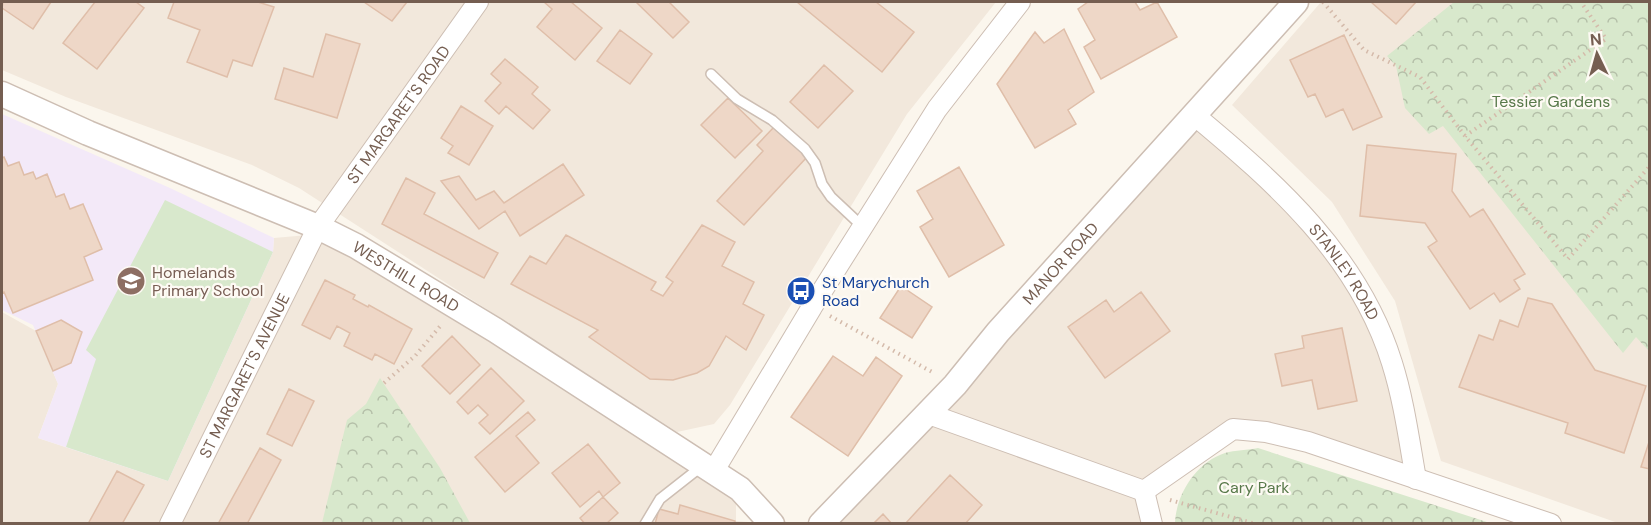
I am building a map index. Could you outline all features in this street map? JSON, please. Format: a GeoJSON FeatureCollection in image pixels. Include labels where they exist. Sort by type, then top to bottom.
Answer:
{"type":"FeatureCollection","features":[{"type":"Feature","properties":{"kind":"street","name":"ST MARGARET'S ROAD"},"geometry":{"type":"LineString","coordinates":[[318,227],[478,2]]}},
{"type":"Feature","properties":{"kind":"street"},"geometry":{"type":"LineString","coordinates":[[708,468],[937,109],[1020,2]]}},
{"type":"Feature","properties":{"kind":"street","name":"MANOR ROAD"},"geometry":{"type":"LineString","coordinates":[[821,524],[955,385],[998,332],[1104,218],[1193,114],[1296,2]]}},
{"type":"Feature","properties":{"kind":"street","name":"WESTHILL ROAD"},"geometry":{"type":"LineString","coordinates":[[2,94],[88,133],[318,227],[356,246],[740,489],[772,524]]}},
{"type":"Feature","properties":{"kind":"street","name":"STANLEY ROAD"},"geometry":{"type":"LineString","coordinates":[[1193,114],[1254,165],[1319,231],[1351,276],[1367,305],[1392,362],[1416,479]]}},
{"type":"Feature","properties":{"kind":"street","name":"ST MARGARET'S AVENUE"},"geometry":{"type":"LineString","coordinates":[[170,524],[318,227]]}},
{"type":"Feature","properties":{"kind":"street"},"geometry":{"type":"LineString","coordinates":[[926,414],[1144,491]]}},
{"type":"Feature","properties":{"kind":"street"},"geometry":{"type":"LineString","coordinates":[[1144,491],[1233,429],[1266,432],[1308,442],[1551,524]]}},
{"type":"Feature","properties":{"kind":"street"},"geometry":{"type":"LineString","coordinates":[[1144,491],[1152,524]]}},
{"type":"Feature","properties":{"kind":"lane"},"geometry":{"type":"LineString","coordinates":[[711,74],[737,99],[772,120],[805,149],[815,163],[822,184],[831,197],[863,227]]}},
{"type":"Feature","properties":{"kind":"lane"},"geometry":{"type":"LineString","coordinates":[[645,524],[660,500],[708,468]]}},
{"type":"Feature","properties":{"kind":"path"},"geometry":{"type":"LineString","coordinates":[[1323,2],[1364,50],[1420,77],[1465,136],[1568,259],[1650,166]]}},
{"type":"Feature","properties":{"kind":"path"},"geometry":{"type":"LineString","coordinates":[[1465,136],[1606,39],[1581,2]]}},
{"type":"Feature","properties":{"kind":"path"},"geometry":{"type":"LineString","coordinates":[[812,307],[955,385]]}},
{"type":"Feature","properties":{"kind":"path"},"geometry":{"type":"LineString","coordinates":[[384,383],[415,356],[456,308]]}},
{"type":"Feature","properties":{"kind":"path"},"geometry":{"type":"LineString","coordinates":[[1144,491],[1178,503],[1256,524]]}},
{"type":"Feature","properties":{"kind":"shaded area"},"geometry":{"type":"Polygon","coordinates":[[[2,2],[996,2],[907,114],[730,405],[714,424],[677,432],[299,188],[252,165],[66,97],[2,70],[2,2]]]}},
{"type":"Feature","properties":{"kind":"shaded area"},"geometry":{"type":"Polygon","coordinates":[[[1321,2],[1649,2],[1649,523],[1618,523],[1441,461],[1395,301],[1332,202],[1232,105],[1321,2]]]}},
{"type":"Feature","properties":{"kind":"shaded area","name":"Homelands Primary School"},"geometry":{"type":"Polygon","coordinates":[[[2,114],[170,188],[274,238],[273,252],[168,481],[38,438],[58,384],[33,325],[2,310],[2,114]]]}},
{"type":"Feature","properties":{"kind":"shaded area"},"geometry":{"type":"Polygon","coordinates":[[[1193,114],[1254,165],[1367,305],[1416,479],[1233,429],[1145,491],[1152,523],[821,524],[1193,114]]]}},
{"type":"Feature","properties":{"kind":"shaded area"},"geometry":{"type":"Polygon","coordinates":[[[319,234],[736,494],[736,521],[762,523],[2,523],[2,312],[36,331],[58,384],[38,438],[168,481],[273,252],[274,238],[319,234]]]}},
{"type":"Feature","properties":{"kind":"green space","name":"Tessier Gardens"},"geometry":{"type":"Polygon","coordinates":[[[1454,2],[1649,2],[1648,350],[1636,337],[1623,353],[1443,126],[1429,134],[1405,108],[1396,66],[1387,56],[1454,2]]]}},
{"type":"Feature","properties":{"kind":"green space"},"geometry":{"type":"Polygon","coordinates":[[[165,200],[273,252],[168,481],[66,447],[96,359],[86,350],[165,200]]]}},
{"type":"Feature","properties":{"kind":"green space"},"geometry":{"type":"Polygon","coordinates":[[[380,378],[440,468],[470,523],[322,523],[347,420],[366,404],[380,378]]]}},
{"type":"Feature","properties":{"kind":"green space","name":"Cary Park"},"geometry":{"type":"Polygon","coordinates":[[[1258,448],[1490,523],[1175,523],[1176,512],[1184,491],[1205,464],[1225,453],[1258,448]]]}},
{"type":"Feature","properties":{"kind":"building"},"geometry":{"type":"Polygon","coordinates":[[[3,2],[51,2],[33,29],[2,8],[3,2]]]}},
{"type":"Feature","properties":{"kind":"building"},"geometry":{"type":"Polygon","coordinates":[[[95,2],[136,2],[144,8],[97,69],[63,43],[95,2]]]}},
{"type":"Feature","properties":{"kind":"building"},"geometry":{"type":"Polygon","coordinates":[[[174,2],[258,2],[274,7],[252,66],[233,60],[227,77],[187,62],[200,30],[168,18],[174,2]]]}},
{"type":"Feature","properties":{"kind":"building"},"geometry":{"type":"Polygon","coordinates":[[[364,2],[407,2],[392,21],[364,2]]]}},
{"type":"Feature","properties":{"kind":"building"},"geometry":{"type":"Polygon","coordinates":[[[544,2],[571,2],[602,28],[575,60],[537,27],[552,9],[544,2]]]}},
{"type":"Feature","properties":{"kind":"building"},"geometry":{"type":"Polygon","coordinates":[[[636,2],[669,2],[689,22],[673,38],[636,2]]]}},
{"type":"Feature","properties":{"kind":"building"},"geometry":{"type":"Polygon","coordinates":[[[797,2],[876,2],[914,32],[882,72],[797,2]]]}},
{"type":"Feature","properties":{"kind":"building"},"geometry":{"type":"Polygon","coordinates":[[[1088,2],[1135,2],[1140,10],[1157,2],[1177,37],[1101,79],[1084,47],[1095,40],[1078,9],[1088,2]]]}},
{"type":"Feature","properties":{"kind":"building"},"geometry":{"type":"Polygon","coordinates":[[[1371,2],[1416,2],[1396,24],[1371,2]]]}},
{"type":"Feature","properties":{"kind":"building"},"geometry":{"type":"Polygon","coordinates":[[[1064,29],[1094,92],[1068,110],[1076,124],[1035,148],[997,84],[1035,32],[1044,43],[1064,29]]]}},
{"type":"Feature","properties":{"kind":"building"},"geometry":{"type":"Polygon","coordinates":[[[620,30],[652,54],[630,84],[597,61],[620,30]]]}},
{"type":"Feature","properties":{"kind":"building"},"geometry":{"type":"Polygon","coordinates":[[[326,34],[360,44],[337,118],[275,99],[284,68],[313,77],[326,34]]]}},
{"type":"Feature","properties":{"kind":"building"},"geometry":{"type":"Polygon","coordinates":[[[1344,35],[1382,117],[1353,130],[1343,109],[1326,117],[1315,94],[1308,97],[1290,60],[1344,35]]]}},
{"type":"Feature","properties":{"kind":"building"},"geometry":{"type":"Polygon","coordinates":[[[505,59],[538,87],[532,94],[550,110],[533,129],[506,106],[499,114],[485,101],[501,83],[491,74],[505,59]]]}},
{"type":"Feature","properties":{"kind":"building"},"geometry":{"type":"Polygon","coordinates":[[[824,65],[853,91],[818,128],[790,102],[824,65]]]}},
{"type":"Feature","properties":{"kind":"building"},"geometry":{"type":"Polygon","coordinates":[[[728,98],[762,131],[735,158],[701,125],[728,98]]]}},
{"type":"Feature","properties":{"kind":"building"},"geometry":{"type":"Polygon","coordinates":[[[461,106],[493,126],[469,165],[448,153],[453,146],[441,138],[461,106]]]}},
{"type":"Feature","properties":{"kind":"building"},"geometry":{"type":"Polygon","coordinates":[[[774,127],[807,157],[744,225],[717,201],[763,151],[757,145],[774,127]]]}},
{"type":"Feature","properties":{"kind":"building"},"geometry":{"type":"Polygon","coordinates":[[[1367,145],[1456,154],[1452,191],[1470,217],[1483,209],[1525,274],[1514,280],[1520,289],[1500,302],[1494,293],[1470,309],[1428,247],[1437,241],[1425,223],[1360,216],[1367,145]]]}},
{"type":"Feature","properties":{"kind":"building"},"geometry":{"type":"Polygon","coordinates":[[[4,157],[8,166],[19,162],[24,175],[33,172],[36,179],[47,174],[56,197],[64,194],[70,209],[83,204],[102,249],[84,257],[93,280],[13,313],[4,292],[2,293],[2,158],[4,157]]]}},
{"type":"Feature","properties":{"kind":"building"},"geometry":{"type":"Polygon","coordinates":[[[563,164],[584,195],[520,236],[505,211],[479,229],[441,181],[459,176],[476,200],[494,191],[504,203],[563,164]]]}},
{"type":"Feature","properties":{"kind":"building"},"geometry":{"type":"Polygon","coordinates":[[[959,167],[1004,245],[949,277],[920,227],[933,219],[917,191],[959,167]]]}},
{"type":"Feature","properties":{"kind":"building"},"geometry":{"type":"Polygon","coordinates":[[[406,178],[435,193],[424,214],[498,253],[484,278],[382,224],[406,178]]]}},
{"type":"Feature","properties":{"kind":"building"},"geometry":{"type":"Polygon","coordinates":[[[702,225],[735,242],[722,266],[754,282],[743,304],[764,315],[746,350],[726,336],[709,366],[697,373],[673,380],[650,379],[589,337],[598,330],[511,284],[530,256],[546,264],[566,235],[656,282],[651,290],[663,296],[673,282],[666,277],[702,225]]]}},
{"type":"Feature","properties":{"kind":"building"},"geometry":{"type":"Polygon","coordinates":[[[325,280],[355,295],[353,299],[368,307],[369,305],[412,329],[394,364],[375,354],[372,360],[344,346],[350,333],[337,326],[330,339],[302,325],[325,280]]]}},
{"type":"Feature","properties":{"kind":"building"},"geometry":{"type":"Polygon","coordinates":[[[901,286],[932,307],[912,338],[880,318],[901,286]]]}},
{"type":"Feature","properties":{"kind":"building"},"geometry":{"type":"Polygon","coordinates":[[[1141,292],[1170,331],[1105,378],[1068,327],[1106,300],[1114,312],[1141,292]]]}},
{"type":"Feature","properties":{"kind":"building"},"geometry":{"type":"Polygon","coordinates":[[[1528,298],[1552,304],[1595,370],[1646,386],[1624,453],[1565,433],[1568,423],[1459,387],[1479,335],[1493,340],[1500,320],[1518,327],[1528,298]]]}},
{"type":"Feature","properties":{"kind":"building"},"geometry":{"type":"Polygon","coordinates":[[[61,320],[82,332],[71,363],[53,371],[36,331],[61,320]]]}},
{"type":"Feature","properties":{"kind":"building"},"geometry":{"type":"Polygon","coordinates":[[[1342,328],[1357,401],[1318,409],[1312,380],[1282,386],[1275,354],[1304,348],[1302,336],[1342,328]]]}},
{"type":"Feature","properties":{"kind":"building"},"geometry":{"type":"Polygon","coordinates":[[[452,336],[480,365],[450,394],[422,366],[452,336]]]}},
{"type":"Feature","properties":{"kind":"building"},"geometry":{"type":"Polygon","coordinates":[[[833,356],[863,376],[876,357],[902,376],[848,456],[791,417],[833,356]]]}},
{"type":"Feature","properties":{"kind":"building"},"geometry":{"type":"Polygon","coordinates":[[[491,368],[524,401],[490,434],[479,423],[488,415],[478,405],[468,414],[457,402],[491,368]]]}},
{"type":"Feature","properties":{"kind":"building"},"geometry":{"type":"Polygon","coordinates":[[[289,389],[314,401],[292,446],[267,434],[289,389]]]}},
{"type":"Feature","properties":{"kind":"building"},"geometry":{"type":"Polygon","coordinates":[[[528,412],[535,420],[516,436],[539,463],[505,492],[475,457],[528,412]]]}},
{"type":"Feature","properties":{"kind":"building"},"geometry":{"type":"Polygon","coordinates":[[[1650,439],[1650,469],[1641,467],[1650,439]]]}},
{"type":"Feature","properties":{"kind":"building"},"geometry":{"type":"Polygon","coordinates":[[[588,444],[620,483],[603,497],[599,491],[580,507],[552,473],[588,444]]]}},
{"type":"Feature","properties":{"kind":"building"},"geometry":{"type":"Polygon","coordinates":[[[260,448],[281,460],[247,524],[218,524],[260,448]]]}},
{"type":"Feature","properties":{"kind":"building"},"geometry":{"type":"Polygon","coordinates":[[[117,471],[144,485],[122,524],[88,524],[117,471]]]}},
{"type":"Feature","properties":{"kind":"building"},"geometry":{"type":"Polygon","coordinates":[[[950,475],[982,505],[965,524],[905,524],[950,475]]]}},
{"type":"Feature","properties":{"kind":"building"},"geometry":{"type":"Polygon","coordinates":[[[603,497],[618,513],[606,524],[585,524],[580,518],[603,497]]]}},
{"type":"Feature","properties":{"kind":"building"},"geometry":{"type":"Polygon","coordinates":[[[680,505],[735,521],[735,524],[655,524],[659,509],[678,514],[680,505]]]}},
{"type":"Feature","properties":{"kind":"building"},"geometry":{"type":"Polygon","coordinates":[[[883,514],[892,524],[873,524],[883,514]]]}},
{"type":"Feature","properties":{"kind":"place","name":"Homelands Primary School"},"geometry":{"type":"Point","coordinates":[131,281]}},
{"type":"Feature","properties":{"kind":"place","name":"St Marychurch Road"},"geometry":{"type":"Point","coordinates":[801,291]}}]}
